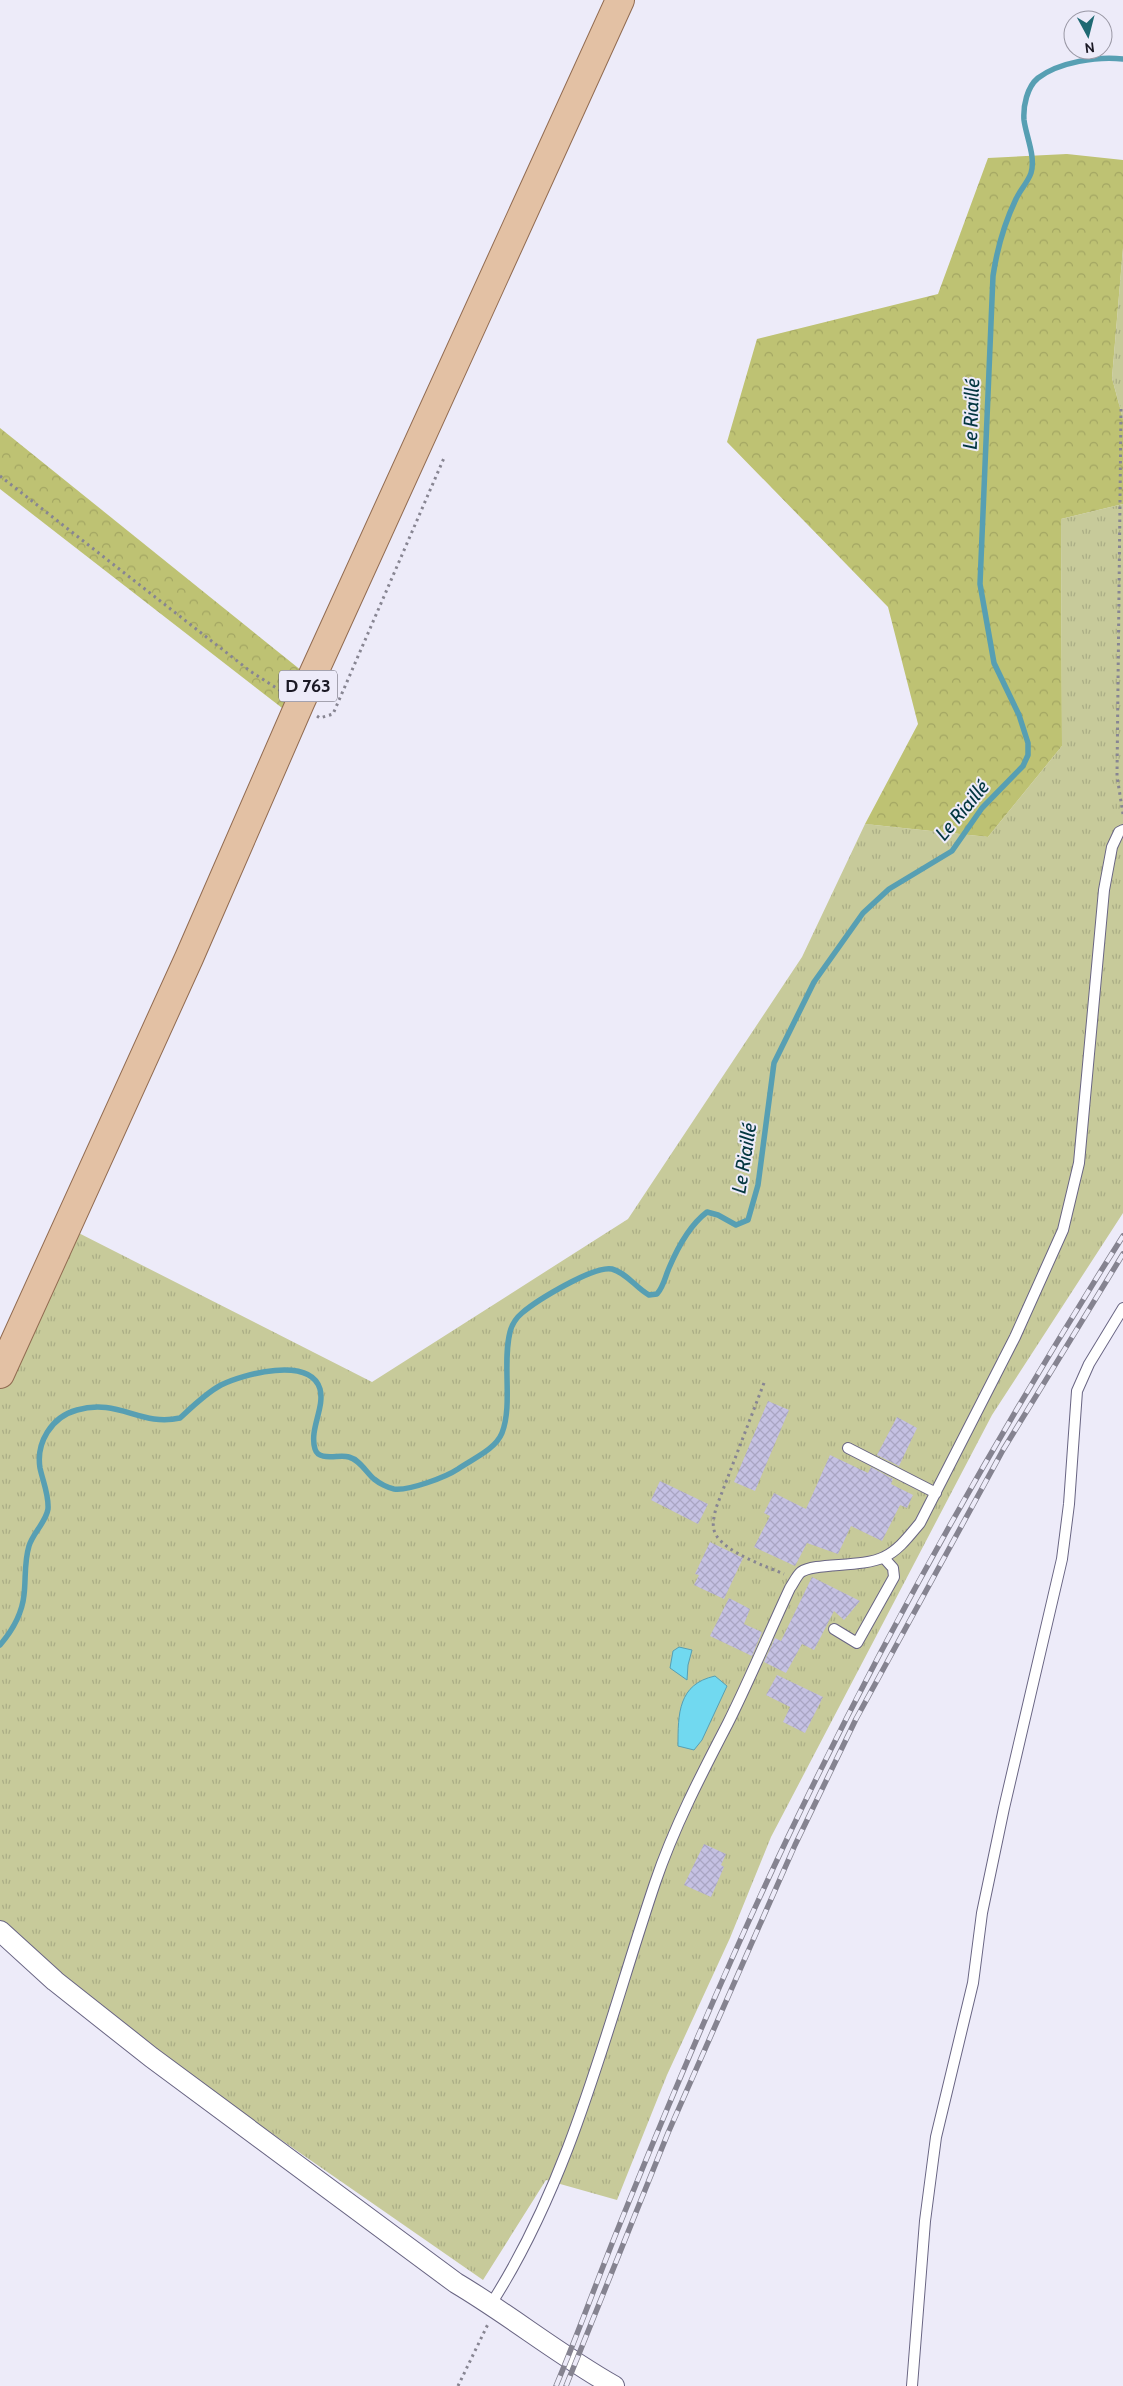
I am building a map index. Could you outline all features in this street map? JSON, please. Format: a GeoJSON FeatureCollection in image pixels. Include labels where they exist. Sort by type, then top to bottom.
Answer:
{"type":"FeatureCollection","features":[{"type":"Feature","properties":{"kind":"main road","name":"D 763"},"geometry":{"type":"LineString","coordinates":[[0,1374],[185,967],[300,703],[620,0]]}},
{"type":"Feature","properties":{"kind":"street"},"geometry":{"type":"LineString","coordinates":[[0,1931],[55,1982],[151,2057],[456,2283],[493,2306],[567,2359],[614,2386]]}},
{"type":"Feature","properties":{"kind":"lane"},"geometry":{"type":"LineString","coordinates":[[493,2306],[532,2230],[569,2144],[591,2085],[655,1882],[688,1800],[796,1579],[801,1572],[816,1567],[860,1564],[884,1558],[901,1546],[920,1523],[1040,1282],[1063,1230],[1074,1191],[1086,1097],[1104,890],[1112,847],[1119,832],[1123,830]]}},
{"type":"Feature","properties":{"kind":"lane"},"geometry":{"type":"LineString","coordinates":[[912,2386],[925,2221],[936,2137],[972,1983],[982,1913],[1002,1818],[1062,1558],[1069,1504],[1077,1391],[1089,1364],[1123,1308]]}},
{"type":"Feature","properties":{"kind":"lane"},"geometry":{"type":"LineString","coordinates":[[848,1448],[936,1493]]}},
{"type":"Feature","properties":{"kind":"lane"},"geometry":{"type":"LineString","coordinates":[[834,1629],[858,1643],[894,1576],[893,1568],[884,1558]]}},
{"type":"Feature","properties":{"kind":"path"},"geometry":{"type":"LineString","coordinates":[[1122,409],[1117,776],[1123,814]]}},
{"type":"Feature","properties":{"kind":"path"},"geometry":{"type":"LineString","coordinates":[[0,476],[250,671],[320,718],[333,714],[444,458]]}},
{"type":"Feature","properties":{"kind":"path"},"geometry":{"type":"LineString","coordinates":[[764,1383],[716,1508],[713,1523],[716,1535],[728,1546],[751,1559],[796,1579]]}},
{"type":"Feature","properties":{"kind":"path"},"geometry":{"type":"LineString","coordinates":[[458,2386],[493,2306]]}},
{"type":"Feature","properties":{"kind":"green space"},"geometry":{"type":"Polygon","coordinates":[[[1067,154],[1123,160],[1123,248],[1112,378],[1123,419],[1123,504],[1061,519],[1062,746],[988,837],[865,824],[918,724],[888,607],[727,442],[757,339],[938,294],[988,158],[1067,154]]]}},
{"type":"Feature","properties":{"kind":"green space"},"geometry":{"type":"Polygon","coordinates":[[[1123,248],[1123,419],[1112,378],[1123,248]]]}},
{"type":"Feature","properties":{"kind":"green space"},"geometry":{"type":"Polygon","coordinates":[[[0,428],[302,671],[286,711],[0,489],[0,428]]]}},
{"type":"Feature","properties":{"kind":"green space"},"geometry":{"type":"Polygon","coordinates":[[[1123,504],[1123,1213],[992,1415],[771,1837],[730,1938],[667,2075],[617,2200],[546,2180],[483,2280],[68,1992],[0,1927],[0,1386],[57,1222],[372,1382],[628,1219],[802,957],[865,824],[988,837],[1062,746],[1061,519],[1123,504]]]}},
{"type":"Feature","properties":{"kind":"water"},"geometry":{"type":"Polygon","coordinates":[[[679,1647],[692,1650],[687,1680],[670,1668],[673,1651],[679,1647]]]}},
{"type":"Feature","properties":{"kind":"water"},"geometry":{"type":"Polygon","coordinates":[[[715,1676],[727,1686],[702,1740],[694,1750],[678,1746],[680,1712],[687,1693],[703,1680],[715,1676]]]}},
{"type":"Feature","properties":{"kind":"building"},"geometry":{"type":"Polygon","coordinates":[[[768,1401],[789,1410],[755,1491],[734,1482],[768,1401]]]}},
{"type":"Feature","properties":{"kind":"building"},"geometry":{"type":"Polygon","coordinates":[[[897,1417],[917,1428],[899,1466],[877,1455],[897,1417]]]}},
{"type":"Feature","properties":{"kind":"building"},"geometry":{"type":"Polygon","coordinates":[[[830,1455],[868,1473],[871,1467],[893,1479],[891,1484],[913,1495],[907,1508],[900,1505],[882,1541],[851,1526],[838,1554],[807,1543],[795,1566],[754,1547],[770,1516],[764,1513],[774,1493],[806,1509],[830,1455]]]}},
{"type":"Feature","properties":{"kind":"building"},"geometry":{"type":"Polygon","coordinates":[[[660,1481],[708,1504],[698,1524],[651,1500],[660,1481]]]}},
{"type":"Feature","properties":{"kind":"building"},"geometry":{"type":"Polygon","coordinates":[[[710,1542],[743,1558],[724,1599],[694,1585],[699,1575],[695,1574],[710,1542]]]}},
{"type":"Feature","properties":{"kind":"building"},"geometry":{"type":"Polygon","coordinates":[[[812,1577],[860,1601],[844,1620],[834,1611],[814,1650],[802,1644],[786,1673],[764,1662],[775,1638],[781,1641],[812,1577]]]}},
{"type":"Feature","properties":{"kind":"building"},"geometry":{"type":"Polygon","coordinates":[[[729,1598],[750,1609],[744,1624],[762,1632],[752,1656],[710,1636],[729,1598]]]}},
{"type":"Feature","properties":{"kind":"building"},"geometry":{"type":"Polygon","coordinates":[[[777,1675],[823,1697],[805,1733],[783,1722],[790,1707],[766,1695],[777,1675]]]}},
{"type":"Feature","properties":{"kind":"building"},"geometry":{"type":"Polygon","coordinates":[[[704,1844],[726,1854],[721,1865],[724,1867],[711,1897],[684,1885],[704,1844]]]}},
{"type":"Feature","properties":{"kind":"waterway","name":"Le Riaillé"},"geometry":{"type":"LineString","coordinates":[[0,1645],[9,1634],[19,1615],[24,1595],[27,1552],[33,1537],[47,1514],[47,1494],[40,1468],[40,1449],[47,1432],[60,1418],[68,1413],[92,1407],[105,1407],[153,1419],[180,1418],[199,1400],[221,1385],[244,1376],[275,1370],[290,1370],[303,1373],[314,1379],[320,1389],[320,1404],[314,1434],[317,1453],[325,1456],[349,1457],[360,1463],[374,1479],[394,1489],[418,1486],[452,1472],[483,1454],[499,1439],[507,1410],[507,1357],[510,1332],[514,1321],[522,1313],[539,1300],[579,1278],[604,1269],[617,1271],[649,1295],[657,1294],[680,1245],[695,1224],[707,1212],[718,1215],[736,1225],[748,1220],[758,1185],[774,1063],[814,982],[863,913],[889,889],[952,851],[982,808],[1023,766],[1028,755],[1028,743],[1019,715],[994,663],[980,584],[993,276],[999,246],[1008,218],[1031,173],[1032,153],[1024,120],[1026,97],[1031,86],[1047,72],[1068,64],[1091,59],[1123,59]]}},
{"type":"Feature","properties":{"kind":"railway"},"geometry":{"type":"LineString","coordinates":[[556,2386],[635,2186],[698,2036],[764,1888],[825,1761],[904,1608],[946,1532],[1077,1309],[1123,1236]]}},
{"type":"Feature","properties":{"kind":"railway"},"geometry":{"type":"LineString","coordinates":[[566,2386],[668,2133],[795,1845],[856,1719],[1003,1450],[1123,1254]]}}]}
